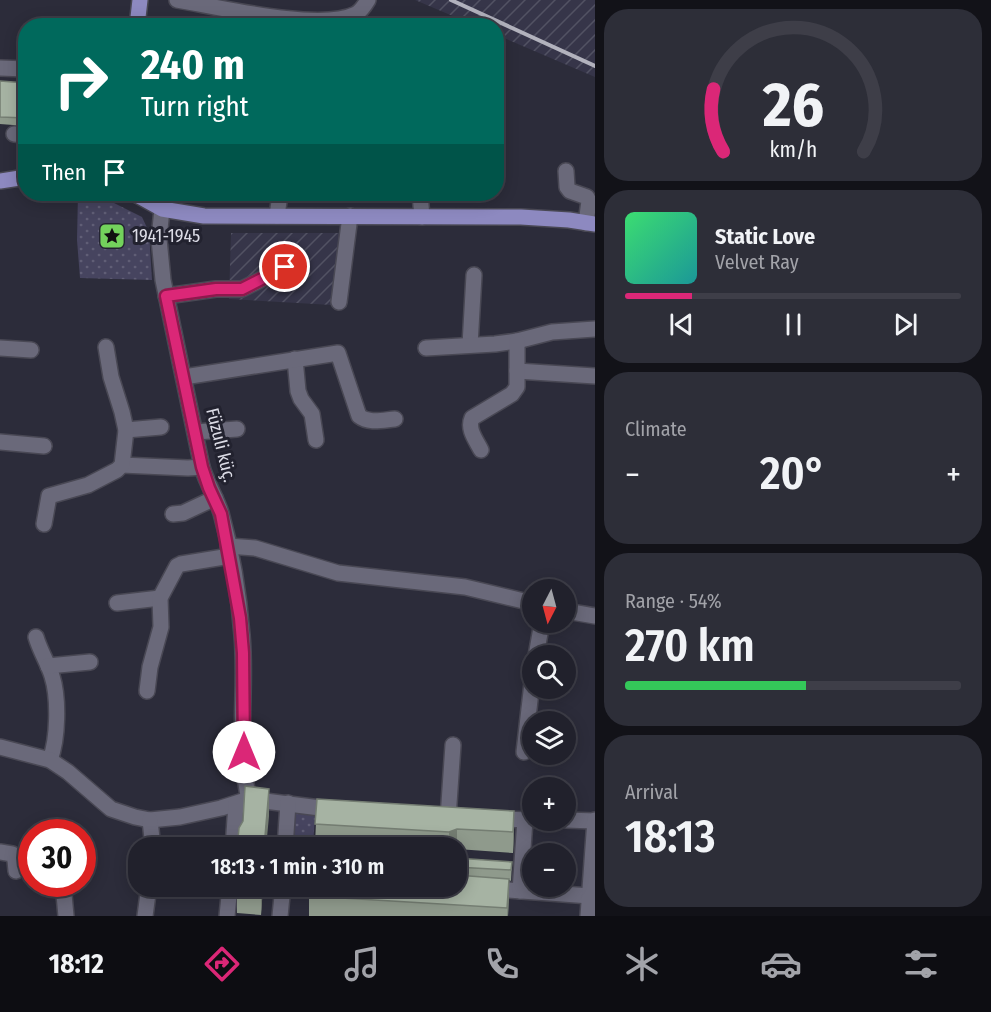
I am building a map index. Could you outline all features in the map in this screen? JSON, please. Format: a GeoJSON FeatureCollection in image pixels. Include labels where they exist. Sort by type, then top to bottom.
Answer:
{"type":"FeatureCollection","features":[{"type":"Feature","properties":{"kind":"main road"},"geometry":{"type":"LineString","coordinates":[[138,18],[140,0]]}},
{"type":"Feature","properties":{"kind":"main road"},"geometry":{"type":"LineString","coordinates":[[0,181],[18,178]]}},
{"type":"Feature","properties":{"kind":"main road"},"geometry":{"type":"LineString","coordinates":[[148,201],[162,208],[204,216],[521,217],[591,223]]}},
{"type":"Feature","properties":{"kind":"street"},"geometry":{"type":"LineString","coordinates":[[177,0],[283,18]]}},
{"type":"Feature","properties":{"kind":"street"},"geometry":{"type":"LineString","coordinates":[[342,18],[358,13],[368,0]]}},
{"type":"Feature","properties":{"kind":"street"},"geometry":{"type":"LineString","coordinates":[[0,68],[18,69]]}},
{"type":"Feature","properties":{"kind":"street"},"geometry":{"type":"LineString","coordinates":[[566,171],[567,187],[570,191],[587,197],[589,201],[591,223]]}},
{"type":"Feature","properties":{"kind":"street"},"geometry":{"type":"LineString","coordinates":[[277,216],[279,201]]}},
{"type":"Feature","properties":{"kind":"street"},"geometry":{"type":"LineString","coordinates":[[421,201],[422,217]]}},
{"type":"Feature","properties":{"kind":"street","name":"Füzuli küç."},"geometry":{"type":"LineString","coordinates":[[162,208],[159,239],[166,296],[202,467],[221,514],[242,633],[244,774],[243,802],[235,837]]}},
{"type":"Feature","properties":{"kind":"street"},"geometry":{"type":"LineString","coordinates":[[339,302],[350,216]]}},
{"type":"Feature","properties":{"kind":"street"},"geometry":{"type":"LineString","coordinates":[[166,296],[216,289],[242,289],[285,267]]}},
{"type":"Feature","properties":{"kind":"street"},"geometry":{"type":"LineString","coordinates":[[470,345],[474,275]]}},
{"type":"Feature","properties":{"kind":"street"},"geometry":{"type":"LineString","coordinates":[[426,348],[518,341],[552,332],[595,329]]}},
{"type":"Feature","properties":{"kind":"street"},"geometry":{"type":"LineString","coordinates":[[481,450],[469,423],[472,418],[512,394],[517,387],[518,341]]}},
{"type":"Feature","properties":{"kind":"street"},"geometry":{"type":"LineString","coordinates":[[44,524],[49,496],[88,485],[122,465],[126,430],[111,377],[106,347]]}},
{"type":"Feature","properties":{"kind":"street"},"geometry":{"type":"LineString","coordinates":[[0,348],[31,350]]}},
{"type":"Feature","properties":{"kind":"street"},"geometry":{"type":"LineString","coordinates":[[184,377],[338,353],[359,416],[363,420],[373,421],[395,419]]}},
{"type":"Feature","properties":{"kind":"street"},"geometry":{"type":"LineString","coordinates":[[295,359],[300,399],[312,414],[316,440]]}},
{"type":"Feature","properties":{"kind":"street"},"geometry":{"type":"LineString","coordinates":[[517,371],[595,376]]}},
{"type":"Feature","properties":{"kind":"street"},"geometry":{"type":"LineString","coordinates":[[126,430],[160,427]]}},
{"type":"Feature","properties":{"kind":"street"},"geometry":{"type":"LineString","coordinates":[[196,432],[237,429]]}},
{"type":"Feature","properties":{"kind":"street"},"geometry":{"type":"LineString","coordinates":[[0,442],[44,446]]}},
{"type":"Feature","properties":{"kind":"street"},"geometry":{"type":"LineString","coordinates":[[122,465],[202,467]]}},
{"type":"Feature","properties":{"kind":"street"},"geometry":{"type":"LineString","coordinates":[[173,514],[183,513],[215,498]]}},
{"type":"Feature","properties":{"kind":"street"},"geometry":{"type":"LineString","coordinates":[[147,691],[150,667],[161,627],[160,598],[174,570],[181,564],[229,551],[255,548],[339,573],[465,587],[522,601]]}},
{"type":"Feature","properties":{"kind":"street"},"geometry":{"type":"LineString","coordinates":[[117,603],[160,598]]}},
{"type":"Feature","properties":{"kind":"street"},"geometry":{"type":"LineString","coordinates":[[576,612],[595,615]]}},
{"type":"Feature","properties":{"kind":"street"},"geometry":{"type":"LineString","coordinates":[[36,637],[52,677],[56,698],[54,742],[50,760]]}},
{"type":"Feature","properties":{"kind":"street"},"geometry":{"type":"LineString","coordinates":[[48,666],[90,662]]}},
{"type":"Feature","properties":{"kind":"street"},"geometry":{"type":"LineString","coordinates":[[448,818],[453,745]]}},
{"type":"Feature","properties":{"kind":"street"},"geometry":{"type":"LineString","coordinates":[[0,747],[50,760],[69,772],[111,809],[135,817],[150,819],[180,817],[243,802],[288,803],[350,812]]}},
{"type":"Feature","properties":{"kind":"street"},"geometry":{"type":"LineString","coordinates":[[286,837],[288,803]]}},
{"type":"Feature","properties":{"kind":"street"},"geometry":{"type":"LineString","coordinates":[[150,819],[152,837]]}},
{"type":"Feature","properties":{"kind":"street"},"geometry":{"type":"LineString","coordinates":[[481,819],[522,820]]}},
{"type":"Feature","properties":{"kind":"street"},"geometry":{"type":"LineString","coordinates":[[576,820],[595,820],[588,916]]}},
{"type":"Feature","properties":{"kind":"street"},"geometry":{"type":"LineString","coordinates":[[519,891],[516,863],[526,831]]}},
{"type":"Feature","properties":{"kind":"street"},"geometry":{"type":"LineString","coordinates":[[0,852],[12,854],[16,871]]}},
{"type":"Feature","properties":{"kind":"street"},"geometry":{"type":"LineString","coordinates":[[467,887],[590,896]]}},
{"type":"Feature","properties":{"kind":"street"},"geometry":{"type":"LineString","coordinates":[[64,897],[66,916]]}},
{"type":"Feature","properties":{"kind":"street"},"geometry":{"type":"LineString","coordinates":[[145,916],[148,897]]}},
{"type":"Feature","properties":{"kind":"street"},"geometry":{"type":"LineString","coordinates":[[227,916],[229,897]]}},
{"type":"Feature","properties":{"kind":"street"},"geometry":{"type":"LineString","coordinates":[[280,916],[282,897]]}},
{"type":"Feature","properties":{"kind":"shaded area"},"geometry":{"type":"Polygon","coordinates":[[[415,0],[595,0],[595,77],[504,38],[504,18],[457,18],[415,0]]]}},
{"type":"Feature","properties":{"kind":"shaded area"},"geometry":{"type":"Polygon","coordinates":[[[78,201],[110,201],[142,217],[149,232],[152,280],[80,278],[77,240],[78,201]]]}},
{"type":"Feature","properties":{"kind":"shaded area"},"geometry":{"type":"Polygon","coordinates":[[[231,233],[342,233],[332,305],[229,299],[231,233]]]}},
{"type":"Feature","properties":{"kind":"shaded area"},"geometry":{"type":"Polygon","coordinates":[[[293,813],[315,815],[314,837],[291,837],[293,813]]]}},
{"type":"Feature","properties":{"kind":"building"},"geometry":{"type":"Polygon","coordinates":[[[0,81],[18,82],[18,118],[0,117],[0,81]]]}},
{"type":"Feature","properties":{"kind":"building"},"geometry":{"type":"Polygon","coordinates":[[[245,786],[269,789],[265,837],[238,837],[243,821],[245,786]]]}},
{"type":"Feature","properties":{"kind":"building"},"geometry":{"type":"Polygon","coordinates":[[[317,799],[514,811],[513,832],[457,829],[449,832],[315,824],[317,799]]]}},
{"type":"Feature","properties":{"kind":"building"},"geometry":{"type":"Polygon","coordinates":[[[467,859],[512,862],[511,870],[467,868],[467,859]]]}},
{"type":"Feature","properties":{"kind":"building"},"geometry":{"type":"Polygon","coordinates":[[[467,876],[509,879],[507,908],[326,897],[467,897],[467,876]]]}},
{"type":"Feature","properties":{"kind":"railway"},"geometry":{"type":"LineString","coordinates":[[451,0],[490,18]]}},
{"type":"Feature","properties":{"kind":"railway"},"geometry":{"type":"LineString","coordinates":[[504,24],[595,66]]}},
{"type":"Feature","properties":{"kind":"place","name":"1941-1945"},"geometry":{"type":"Point","coordinates":[112,236]}},
{"type":"Feature","properties":{"kind":"route"},"geometry":{"type":"LineString","coordinates":[[244,752],[242,633],[230,556],[219,506],[209,488],[202,467],[166,296],[216,289],[242,289],[285,267]]}}]}
